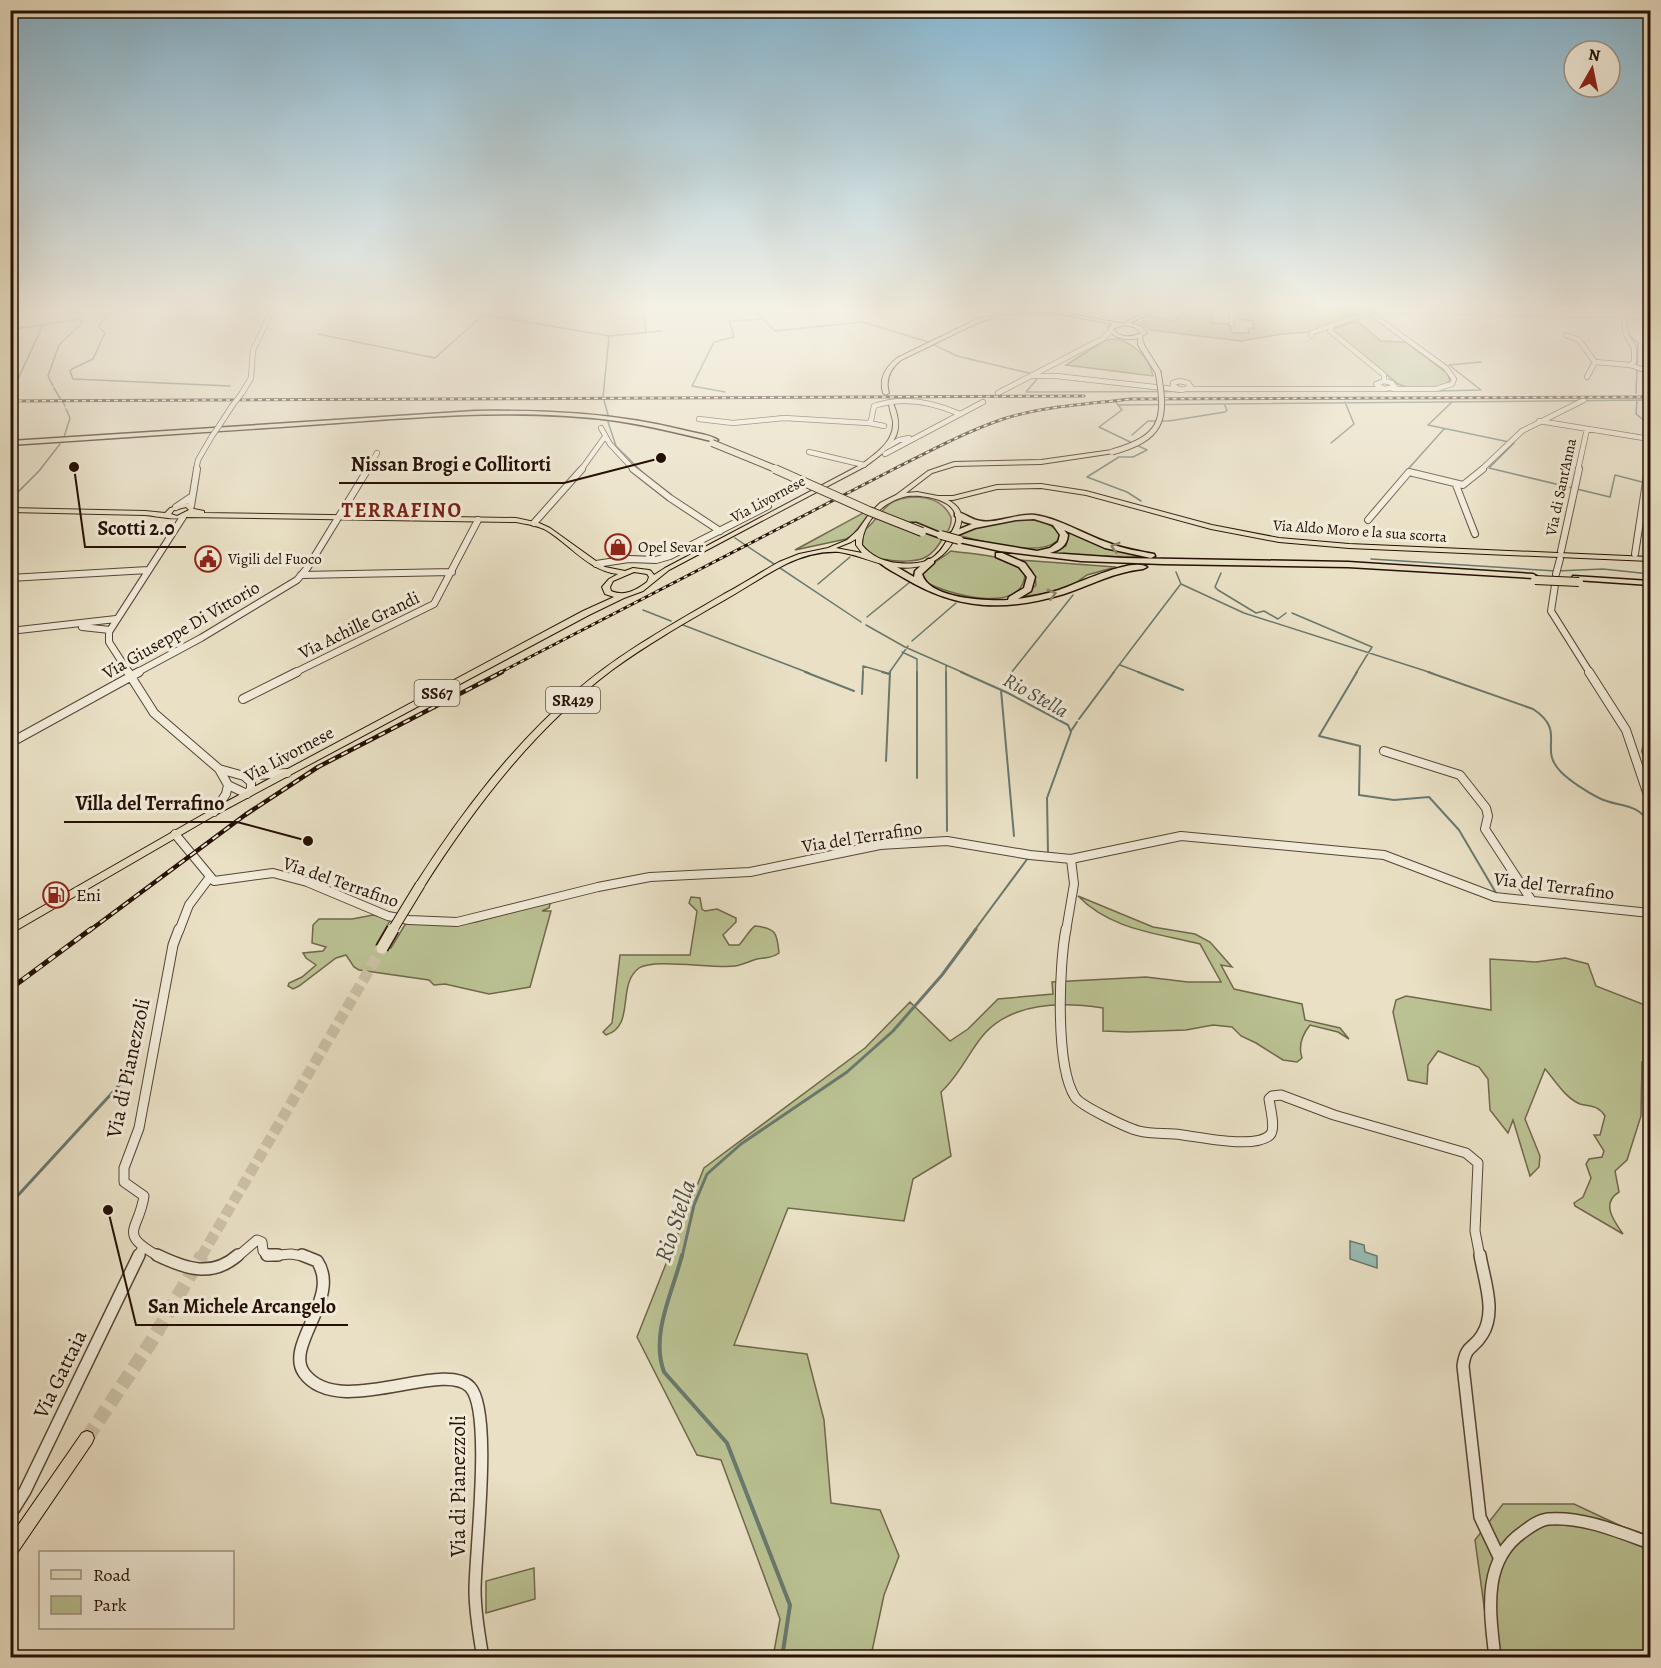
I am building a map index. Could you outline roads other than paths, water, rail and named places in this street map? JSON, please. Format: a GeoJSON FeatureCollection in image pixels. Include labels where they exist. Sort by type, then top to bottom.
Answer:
{"type":"FeatureCollection","features":[{"type":"Feature","properties":{"kind":"highway"},"geometry":{"type":"LineString","coordinates":[[10,444],[505,414],[566,415],[619,421],[713,441],[760,457],[902,521],[1015,560],[1028,572],[1031,582],[1027,591],[1011,599],[994,602]]}},
{"type":"Feature","properties":{"kind":"highway"},"geometry":{"type":"LineString","coordinates":[[713,441],[891,522],[1015,556],[1078,563],[1325,567],[1650,585]]}},
{"type":"Feature","properties":{"kind":"highway"},"geometry":{"type":"LineString","coordinates":[[956,512],[972,522],[990,523]]}},
{"type":"Feature","properties":{"kind":"highway"},"geometry":{"type":"LineString","coordinates":[[956,541],[966,528],[1030,517],[1052,522],[1122,550],[1152,556],[1215,562]]}},
{"type":"Feature","properties":{"kind":"highway"},"geometry":{"type":"LineString","coordinates":[[984,546],[1035,552],[1053,550],[1063,542],[1064,535],[1060,528],[1052,522]]}},
{"type":"Feature","properties":{"kind":"highway"},"geometry":{"type":"LineString","coordinates":[[956,541],[1040,555],[1085,559],[1357,565],[1534,578]]}},
{"type":"Feature","properties":{"kind":"highway"},"geometry":{"type":"LineString","coordinates":[[929,588],[918,575],[921,568],[931,561]]}},
{"type":"Feature","properties":{"kind":"highway"},"geometry":{"type":"LineString","coordinates":[[880,562],[929,588],[962,600],[994,602],[1029,600],[1121,569],[1190,565]]}},
{"type":"Feature","properties":{"kind":"main road"},"geometry":{"type":"LineString","coordinates":[[885,387],[886,393]]}},
{"type":"Feature","properties":{"kind":"main road"},"geometry":{"type":"LineString","coordinates":[[967,495],[959,501],[956,512],[959,521],[956,541],[931,561],[907,566],[880,562],[865,553],[859,545],[860,532],[882,505],[937,469],[960,463],[1041,462],[1112,452],[1139,444],[1159,428],[1162,412],[1159,387]]}},
{"type":"Feature","properties":{"kind":"main road"},"geometry":{"type":"LineString","coordinates":[[891,404],[897,417],[897,426]]}},
{"type":"Feature","properties":{"kind":"main road","name":"SS67"},"geometry":{"type":"LineString","coordinates":[[884,451],[893,439],[897,426]]}},
{"type":"Feature","properties":{"kind":"main road","name":"Via Livornese"},"geometry":{"type":"LineString","coordinates":[[10,930],[214,812],[586,613],[648,585],[667,569],[864,465],[884,451]]}},
{"type":"Feature","properties":{"kind":"main road"},"geometry":{"type":"LineString","coordinates":[[921,478],[921,488],[956,512]]}},
{"type":"Feature","properties":{"kind":"main road","name":"Via Aldo Moro e la sua scorta"},"geometry":{"type":"LineString","coordinates":[[936,497],[967,495],[989,488],[1013,486],[1063,489],[1112,499],[1225,530],[1310,543],[1650,559]]}},
{"type":"Feature","properties":{"kind":"main road"},"geometry":{"type":"LineString","coordinates":[[895,498],[911,494],[936,497]]}},
{"type":"Feature","properties":{"kind":"main road"},"geometry":{"type":"LineString","coordinates":[[10,510],[188,512],[534,523],[554,532],[604,566],[624,573]]}},
{"type":"Feature","properties":{"kind":"main road"},"geometry":{"type":"LineString","coordinates":[[171,512],[188,512]]}},
{"type":"Feature","properties":{"kind":"main road","name":"SR429"},"geometry":{"type":"LineString","coordinates":[[382,948],[457,828],[494,779],[530,740],[579,694],[651,640],[801,555],[846,542],[860,532]]}},
{"type":"Feature","properties":{"kind":"main road","name":"SR429"},"geometry":{"type":"LineString","coordinates":[[822,550],[845,550],[880,562]]}},
{"type":"Feature","properties":{"kind":"main road"},"geometry":{"type":"LineString","coordinates":[[604,566],[607,586],[612,594],[622,596]]}},
{"type":"Feature","properties":{"kind":"main road","name":"Via Livornese"},"geometry":{"type":"LineString","coordinates":[[586,613],[600,600],[607,586],[624,573],[667,569]]}},
{"type":"Feature","properties":{"kind":"main road"},"geometry":{"type":"LineString","coordinates":[[646,571],[651,574],[652,580]]}},
{"type":"Feature","properties":{"kind":"main road"},"geometry":{"type":"LineString","coordinates":[[10,1551],[87,1438]]}},
{"type":"Feature","properties":{"kind":"street"},"geometry":{"type":"LineString","coordinates":[[244,776],[251,782],[251,789],[247,794],[228,785],[219,769],[154,713],[108,642],[110,630],[116,619],[174,528],[188,512],[198,460],[246,387]]}},
{"type":"Feature","properties":{"kind":"street"},"geometry":{"type":"LineString","coordinates":[[998,393],[1010,387]]}},
{"type":"Feature","properties":{"kind":"street"},"geometry":{"type":"LineString","coordinates":[[1140,387],[1164,390],[1384,389],[1390,387]]}},
{"type":"Feature","properties":{"kind":"street"},"geometry":{"type":"LineString","coordinates":[[1164,390],[1169,387]]}},
{"type":"Feature","properties":{"kind":"street"},"geometry":{"type":"LineString","coordinates":[[1175,387],[1184,389],[1191,387]]}},
{"type":"Feature","properties":{"kind":"street"},"geometry":{"type":"LineString","coordinates":[[1198,387],[1207,390]]}},
{"type":"Feature","properties":{"kind":"street"},"geometry":{"type":"LineString","coordinates":[[1397,387],[1409,389],[1446,387]]}},
{"type":"Feature","properties":{"kind":"street"},"geometry":{"type":"LineString","coordinates":[[1368,520],[1409,472],[1462,486],[1474,478],[1514,437],[1537,421],[1584,400]]}},
{"type":"Feature","properties":{"kind":"street","name":"Via Livornese"},"geometry":{"type":"LineString","coordinates":[[884,451],[983,402]]}},
{"type":"Feature","properties":{"kind":"street"},"geometry":{"type":"LineString","coordinates":[[869,423],[873,407],[884,403],[932,403],[960,414]]}},
{"type":"Feature","properties":{"kind":"street"},"geometry":{"type":"LineString","coordinates":[[699,419],[732,423],[787,418],[884,426]]}},
{"type":"Feature","properties":{"kind":"street"},"geometry":{"type":"LineString","coordinates":[[1537,421],[1650,438],[1650,447]]}},
{"type":"Feature","properties":{"kind":"street"},"geometry":{"type":"LineString","coordinates":[[897,426],[902,435],[919,435]]}},
{"type":"Feature","properties":{"kind":"street"},"geometry":{"type":"LineString","coordinates":[[601,428],[604,438],[632,467],[720,531]]}},
{"type":"Feature","properties":{"kind":"street","name":"Via di Sant'Anna"},"geometry":{"type":"LineString","coordinates":[[1561,551],[1587,429]]}},
{"type":"Feature","properties":{"kind":"street"},"geometry":{"type":"LineString","coordinates":[[534,523],[572,482],[604,438]]}},
{"type":"Feature","properties":{"kind":"street"},"geometry":{"type":"LineString","coordinates":[[810,452],[864,465]]}},
{"type":"Feature","properties":{"kind":"street","name":"Via Giuseppe Di Vittorio"},"geometry":{"type":"LineString","coordinates":[[10,743],[254,607],[302,575],[377,453]]}},
{"type":"Feature","properties":{"kind":"street"},"geometry":{"type":"LineString","coordinates":[[1635,554],[1650,457]]}},
{"type":"Feature","properties":{"kind":"street"},"geometry":{"type":"LineString","coordinates":[[1456,485],[1475,534]]}},
{"type":"Feature","properties":{"kind":"street"},"geometry":{"type":"LineString","coordinates":[[174,528],[171,512],[191,497]]}},
{"type":"Feature","properties":{"kind":"street"},"geometry":{"type":"LineString","coordinates":[[604,566],[629,559],[666,558],[768,506]]}},
{"type":"Feature","properties":{"kind":"street","name":"Via Achille Grandi"},"geometry":{"type":"LineString","coordinates":[[243,699],[428,609],[436,602],[478,520]]}},
{"type":"Feature","properties":{"kind":"street","name":"Via di Sant'Anna"},"geometry":{"type":"LineString","coordinates":[[1556,572],[1560,559]]}},
{"type":"Feature","properties":{"kind":"street"},"geometry":{"type":"LineString","coordinates":[[10,578],[148,570]]}},
{"type":"Feature","properties":{"kind":"street"},"geometry":{"type":"LineString","coordinates":[[302,575],[452,572]]}},
{"type":"Feature","properties":{"kind":"street"},"geometry":{"type":"LineString","coordinates":[[1555,585],[1551,610],[1626,730],[1650,801]]}},
{"type":"Feature","properties":{"kind":"street"},"geometry":{"type":"LineString","coordinates":[[10,631],[116,619]]}},
{"type":"Feature","properties":{"kind":"street"},"geometry":{"type":"LineString","coordinates":[[69,626],[110,630]]}},
{"type":"Feature","properties":{"kind":"street"},"geometry":{"type":"LineString","coordinates":[[1384,751],[1460,775],[1486,808],[1488,816],[1485,829],[1532,901]]}},
{"type":"Feature","properties":{"kind":"street"},"geometry":{"type":"LineString","coordinates":[[219,769],[244,776],[287,773]]}},
{"type":"Feature","properties":{"kind":"street"},"geometry":{"type":"LineString","coordinates":[[214,812],[226,794],[228,785]]}},
{"type":"Feature","properties":{"kind":"street"},"geometry":{"type":"LineString","coordinates":[[175,834],[210,877]]}},
{"type":"Feature","properties":{"kind":"street","name":"Via del Terrafino"},"geometry":{"type":"LineString","coordinates":[[210,877],[214,881],[221,882],[273,873],[307,882],[388,916],[410,920],[457,922],[598,887],[650,877],[750,872],[880,845],[946,841],[1071,859],[1164,838],[1201,837],[1384,855],[1485,894],[1532,901],[1650,912]]}},
{"type":"Feature","properties":{"kind":"street"},"geometry":{"type":"LineString","coordinates":[[1071,859],[1075,880],[1060,977],[1064,1066],[1075,1098],[1092,1110],[1139,1131],[1177,1134],[1223,1142],[1262,1139],[1269,1136],[1272,1131],[1269,1099],[1272,1096],[1281,1095],[1334,1115],[1466,1153],[1473,1156],[1478,1163],[1475,1231],[1490,1308],[1482,1336],[1465,1352],[1463,1366],[1480,1516],[1498,1557]]}},
{"type":"Feature","properties":{"kind":"street","name":"Via di Pianezzoli"},"geometry":{"type":"LineString","coordinates":[[210,877],[189,905],[173,945],[139,1128],[123,1174],[124,1182],[144,1196],[144,1204],[133,1229],[133,1235],[142,1249],[201,1271],[220,1269],[257,1240],[262,1242],[263,1251],[268,1256],[310,1255],[317,1260],[322,1268],[324,1281],[316,1316],[300,1361],[304,1374],[320,1386],[341,1391],[368,1391],[449,1379],[463,1382],[471,1388],[478,1402],[480,1425],[479,1531],[474,1607],[483,1658]]}},
{"type":"Feature","properties":{"kind":"street","name":"Via Gattaia"},"geometry":{"type":"LineString","coordinates":[[10,1515],[25,1491],[142,1249]]}},
{"type":"Feature","properties":{"kind":"street"},"geometry":{"type":"LineString","coordinates":[[1495,1658],[1490,1611],[1491,1581],[1498,1557],[1520,1532],[1546,1518],[1587,1523],[1650,1543]]}},
{"type":"Feature","properties":{"kind":"water"},"geometry":{"type":"Polygon","coordinates":[[[1350,1241],[1364,1245],[1365,1252],[1377,1256],[1377,1268],[1350,1259],[1350,1241]]]}},
{"type":"Feature","properties":{"kind":"waterway"},"geometry":{"type":"LineString","coordinates":[[11,394],[14,387]]}},
{"type":"Feature","properties":{"kind":"waterway","name":"Rio Stella"},"geometry":{"type":"LineString","coordinates":[[603,397],[604,387]]}},
{"type":"Feature","properties":{"kind":"waterway"},"geometry":{"type":"LineString","coordinates":[[697,387],[725,392]]}},
{"type":"Feature","properties":{"kind":"waterway"},"geometry":{"type":"LineString","coordinates":[[1030,387],[1026,392],[1395,391]]}},
{"type":"Feature","properties":{"kind":"waterway"},"geometry":{"type":"LineString","coordinates":[[1437,391],[1481,390],[1477,387]]}},
{"type":"Feature","properties":{"kind":"waterway"},"geometry":{"type":"LineString","coordinates":[[1636,387],[1636,393]]}},
{"type":"Feature","properties":{"kind":"waterway"},"geometry":{"type":"LineString","coordinates":[[54,388],[61,400]]}},
{"type":"Feature","properties":{"kind":"waterway","name":"Rio Stella"},"geometry":{"type":"LineString","coordinates":[[604,400],[608,415]]}},
{"type":"Feature","properties":{"kind":"waterway"},"geometry":{"type":"LineString","coordinates":[[1345,403],[1637,400]]}},
{"type":"Feature","properties":{"kind":"waterway"},"geometry":{"type":"LineString","coordinates":[[1637,400],[1636,414],[1650,425]]}},
{"type":"Feature","properties":{"kind":"waterway"},"geometry":{"type":"LineString","coordinates":[[1637,400],[1650,400]]}},
{"type":"Feature","properties":{"kind":"waterway"},"geometry":{"type":"LineString","coordinates":[[63,402],[65,406]]}},
{"type":"Feature","properties":{"kind":"waterway"},"geometry":{"type":"LineString","coordinates":[[1224,404],[1345,403]]}},
{"type":"Feature","properties":{"kind":"waterway"},"geometry":{"type":"LineString","coordinates":[[1331,443],[1354,424],[1345,403]]}},
{"type":"Feature","properties":{"kind":"waterway"},"geometry":{"type":"LineString","coordinates":[[1451,403],[1428,425],[1514,443],[1489,468],[1610,497],[1615,475],[1642,482]]}},
{"type":"Feature","properties":{"kind":"waterway"},"geometry":{"type":"LineString","coordinates":[[1118,405],[1224,404]]}},
{"type":"Feature","properties":{"kind":"waterway"},"geometry":{"type":"LineString","coordinates":[[1132,435],[1148,421],[1169,421],[1225,412],[1227,410],[1224,404]]}},
{"type":"Feature","properties":{"kind":"waterway"},"geometry":{"type":"LineString","coordinates":[[1118,405],[1122,410],[1099,427],[1147,450],[1133,457],[1119,457],[1087,477],[1127,492],[1141,501]]}},
{"type":"Feature","properties":{"kind":"waterway"},"geometry":{"type":"LineString","coordinates":[[64,437],[70,418],[66,409]]}},
{"type":"Feature","properties":{"kind":"waterway","name":"Rio Stella"},"geometry":{"type":"LineString","coordinates":[[608,422],[616,446],[646,476]]}},
{"type":"Feature","properties":{"kind":"waterway"},"geometry":{"type":"LineString","coordinates":[[1409,468],[1444,429]]}},
{"type":"Feature","properties":{"kind":"waterway"},"geometry":{"type":"LineString","coordinates":[[10,500],[39,471],[60,444]]}},
{"type":"Feature","properties":{"kind":"waterway","name":"Rio Stella"},"geometry":{"type":"LineString","coordinates":[[735,538],[861,622]]}},
{"type":"Feature","properties":{"kind":"waterway"},"geometry":{"type":"LineString","coordinates":[[818,584],[850,557]]}},
{"type":"Feature","properties":{"kind":"waterway"},"geometry":{"type":"LineString","coordinates":[[1371,559],[1556,571],[1603,569],[1650,574]]}},
{"type":"Feature","properties":{"kind":"waterway"},"geometry":{"type":"LineString","coordinates":[[1176,572],[1181,584],[1244,613],[1368,653]]}},
{"type":"Feature","properties":{"kind":"waterway"},"geometry":{"type":"LineString","coordinates":[[1221,573],[1215,587],[1218,590],[1256,613],[1264,611],[1278,619],[1286,613]]}},
{"type":"Feature","properties":{"kind":"waterway"},"geometry":{"type":"LineString","coordinates":[[867,617],[910,582]]}},
{"type":"Feature","properties":{"kind":"waterway"},"geometry":{"type":"LineString","coordinates":[[1113,673],[1180,585]]}},
{"type":"Feature","properties":{"kind":"waterway"},"geometry":{"type":"LineString","coordinates":[[1011,673],[1073,595]]}},
{"type":"Feature","properties":{"kind":"waterway"},"geometry":{"type":"LineString","coordinates":[[912,641],[956,603]]}},
{"type":"Feature","properties":{"kind":"waterway"},"geometry":{"type":"LineString","coordinates":[[643,610],[671,621]]}},
{"type":"Feature","properties":{"kind":"waterway"},"geometry":{"type":"LineString","coordinates":[[1292,613],[1372,647],[1368,653]]}},
{"type":"Feature","properties":{"kind":"waterway"},"geometry":{"type":"LineString","coordinates":[[683,625],[809,673]]}},
{"type":"Feature","properties":{"kind":"waterway","name":"Rio Stella"},"geometry":{"type":"LineString","coordinates":[[866,625],[907,648]]}},
{"type":"Feature","properties":{"kind":"waterway","name":"Rio Stella"},"geometry":{"type":"LineString","coordinates":[[903,653],[907,648]]}},
{"type":"Feature","properties":{"kind":"waterway","name":"Rio Stella"},"geometry":{"type":"LineString","coordinates":[[907,648],[964,673]]}},
{"type":"Feature","properties":{"kind":"waterway"},"geometry":{"type":"LineString","coordinates":[[889,673],[903,653]]}},
{"type":"Feature","properties":{"kind":"waterway"},"geometry":{"type":"LineString","coordinates":[[903,653],[917,659],[917,778]]}},
{"type":"Feature","properties":{"kind":"waterway"},"geometry":{"type":"LineString","coordinates":[[1356,673],[1368,653]]}},
{"type":"Feature","properties":{"kind":"waterway"},"geometry":{"type":"LineString","coordinates":[[1368,653],[1432,673]]}},
{"type":"Feature","properties":{"kind":"waterway"},"geometry":{"type":"LineString","coordinates":[[1120,665],[1141,673]]}},
{"type":"Feature","properties":{"kind":"waterway"},"geometry":{"type":"LineString","coordinates":[[863,672],[863,666],[887,673]]}},
{"type":"Feature","properties":{"kind":"waterway","name":"Rio Stella"},"geometry":{"type":"LineString","coordinates":[[946,666],[946,672]]}},
{"type":"Feature","properties":{"kind":"waterway"},"geometry":{"type":"LineString","coordinates":[[805,672],[854,691]]}},
{"type":"Feature","properties":{"kind":"waterway"},"geometry":{"type":"LineString","coordinates":[[862,694],[863,672]]}},
{"type":"Feature","properties":{"kind":"waterway"},"geometry":{"type":"LineString","coordinates":[[882,672],[889,674]]}},
{"type":"Feature","properties":{"kind":"waterway"},"geometry":{"type":"LineString","coordinates":[[886,761],[890,672]]}},
{"type":"Feature","properties":{"kind":"waterway"},"geometry":{"type":"LineString","coordinates":[[946,672],[947,831]]}},
{"type":"Feature","properties":{"kind":"waterway","name":"Rio Stella"},"geometry":{"type":"LineString","coordinates":[[961,672],[1008,693],[1068,725],[1071,732],[1047,798],[1048,853]]}},
{"type":"Feature","properties":{"kind":"waterway"},"geometry":{"type":"LineString","coordinates":[[1003,684],[1012,672]]}},
{"type":"Feature","properties":{"kind":"waterway"},"geometry":{"type":"LineString","coordinates":[[1079,719],[1114,672]]}},
{"type":"Feature","properties":{"kind":"waterway"},"geometry":{"type":"LineString","coordinates":[[1138,672],[1183,690]]}},
{"type":"Feature","properties":{"kind":"waterway"},"geometry":{"type":"LineString","coordinates":[[1357,672],[1319,736],[1360,746],[1359,795],[1394,800],[1429,797],[1459,830],[1496,893]]}},
{"type":"Feature","properties":{"kind":"waterway"},"geometry":{"type":"LineString","coordinates":[[1428,672],[1533,709],[1549,725],[1551,755],[1561,772],[1599,798],[1633,808],[1650,824]]}},
{"type":"Feature","properties":{"kind":"waterway"},"geometry":{"type":"LineString","coordinates":[[1001,690],[1014,836]]}},
{"type":"Feature","properties":{"kind":"waterway"},"geometry":{"type":"LineString","coordinates":[[1650,721],[1642,751],[1650,780]]}},
{"type":"Feature","properties":{"kind":"waterway"},"geometry":{"type":"LineString","coordinates":[[1071,731],[1077,722]]}},
{"type":"Feature","properties":{"kind":"waterway","name":"Rio Stella"},"geometry":{"type":"LineString","coordinates":[[974,931],[1028,858]]}},
{"type":"Feature","properties":{"kind":"waterway","name":"Rio Stella"},"geometry":{"type":"LineString","coordinates":[[682,1257],[694,1205],[707,1174],[741,1144],[847,1072],[893,1031],[942,975],[976,929]]}},
{"type":"Feature","properties":{"kind":"waterway"},"geometry":{"type":"LineString","coordinates":[[10,1204],[135,1068]]}},
{"type":"Feature","properties":{"kind":"waterway","name":"Rio Stella"},"geometry":{"type":"LineString","coordinates":[[682,1255],[664,1313],[660,1358],[664,1372],[727,1443],[790,1605],[782,1658]]}},
{"type":"Feature","properties":{"kind":"tunnel"},"geometry":{"type":"LineString","coordinates":[[201,1257],[382,948]]}},
{"type":"Feature","properties":{"kind":"tunnel"},"geometry":{"type":"LineString","coordinates":[[87,1438],[151,1342],[202,1255]]}},
{"type":"Feature","properties":{"kind":"railway"},"geometry":{"type":"LineString","coordinates":[[10,401],[1084,396]]}},
{"type":"Feature","properties":{"kind":"railway"},"geometry":{"type":"LineString","coordinates":[[499,673],[934,449],[989,424],[1034,411],[1131,399],[1650,397]]}},
{"type":"Feature","properties":{"kind":"railway"},"geometry":{"type":"LineString","coordinates":[[89,931],[245,815],[318,767],[502,672]]}},
{"type":"Feature","properties":{"kind":"railway"},"geometry":{"type":"LineString","coordinates":[[10,989],[91,929]]}},
{"type":"Feature","properties":{"kind":"place","name":"Nissan Brogi e Collitorti"},"geometry":{"type":"Point","coordinates":[661,458]}},
{"type":"Feature","properties":{"kind":"place","name":"Scotti 2.0"},"geometry":{"type":"Point","coordinates":[74,467]}},
{"type":"Feature","properties":{"kind":"place","name":"Opel Sevar"},"geometry":{"type":"Point","coordinates":[618,547]}},
{"type":"Feature","properties":{"kind":"place","name":"Vigili del Fuoco"},"geometry":{"type":"Point","coordinates":[208,559]}},
{"type":"Feature","properties":{"kind":"place","name":"Villa del Terrafino"},"geometry":{"type":"Point","coordinates":[308,841]}},
{"type":"Feature","properties":{"kind":"place","name":"Eni"},"geometry":{"type":"Point","coordinates":[56,895]}},
{"type":"Feature","properties":{"kind":"place","name":"San Michele Arcangelo"},"geometry":{"type":"Point","coordinates":[108,1210]}},
{"type":"Feature","properties":{"kind":"district","name":"TERRAFINO"},"geometry":{"type":"Point","coordinates":[402,510]}}]}
